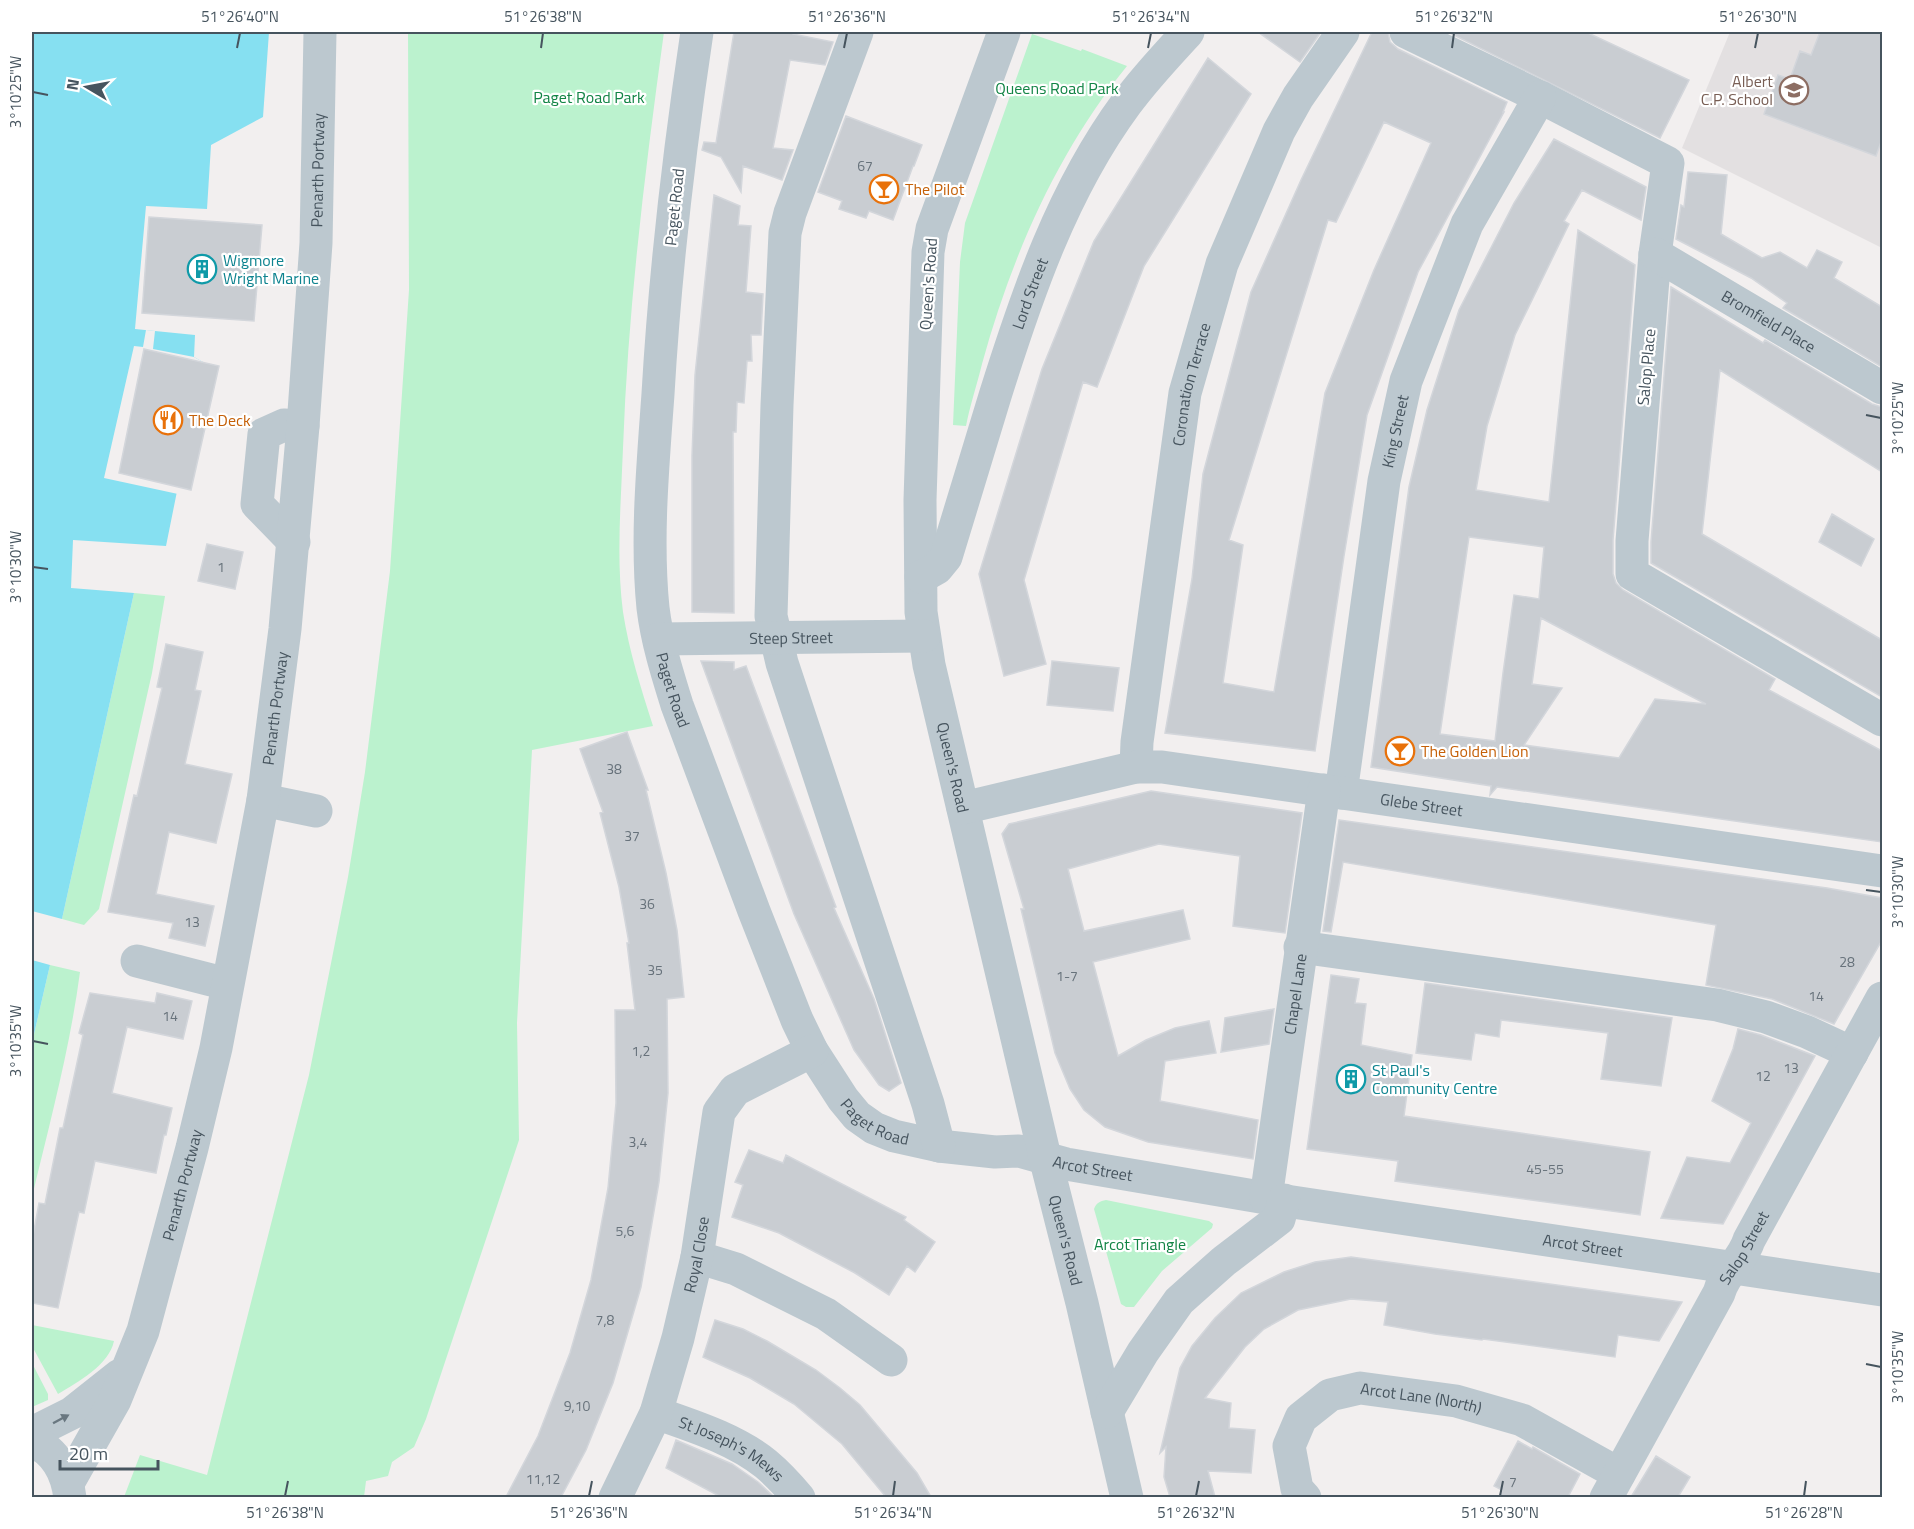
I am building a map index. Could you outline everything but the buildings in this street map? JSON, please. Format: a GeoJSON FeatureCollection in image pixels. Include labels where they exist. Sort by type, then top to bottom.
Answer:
{"type":"FeatureCollection","features":[{"type":"Feature","properties":{"kind":"street","name":"Penarth Portway"},"geometry":{"type":"LineString","coordinates":[[69,1490],[115,1400],[143,1331],[216,1048],[263,800],[280,675],[303,426],[316,243],[320,32]]}},
{"type":"Feature","properties":{"kind":"street","name":"Paget Road"},"geometry":{"type":"LineString","coordinates":[[696,32],[674,195],[660,351],[651,548],[654,609],[659,639],[677,705],[778,975],[812,1051],[831,1082],[857,1116],[874,1128],[894,1136],[939,1146],[995,1152],[1019,1151],[1045,1157]]}},
{"type":"Feature","properties":{"kind":"street"},"geometry":{"type":"LineString","coordinates":[[857,32],[785,232],[771,616],[782,663],[928,1104],[939,1146]]}},
{"type":"Feature","properties":{"kind":"street","name":"Queen's Road"},"geometry":{"type":"LineString","coordinates":[[1004,32],[932,229],[928,252],[920,500],[924,636],[1127,1497]]}},
{"type":"Feature","properties":{"kind":"street","name":"Lord Street"},"geometry":{"type":"LineString","coordinates":[[921,577],[937,568],[946,557],[1023,307],[1041,260],[1067,204],[1104,137],[1125,105],[1188,32]]}},
{"type":"Feature","properties":{"kind":"street","name":"Coronation Terrace"},"geometry":{"type":"LineString","coordinates":[[1136,767],[1137,742],[1185,393],[1222,264],[1264,162],[1298,97],[1343,32]]}},
{"type":"Feature","properties":{"kind":"street","name":"Salop Place"},"geometry":{"type":"LineString","coordinates":[[1406,32],[1668,163],[1655,254],[1632,541],[1632,574],[1882,720]]}},
{"type":"Feature","properties":{"kind":"street","name":"King Street"},"geometry":{"type":"LineString","coordinates":[[1333,792],[1384,481],[1406,381],[1467,224],[1540,97]]}},
{"type":"Feature","properties":{"kind":"street","name":"Bromfield Place"},"geometry":{"type":"LineString","coordinates":[[1655,254],[1882,388]]}},
{"type":"Feature","properties":{"kind":"street","name":"Steep Street"},"geometry":{"type":"LineString","coordinates":[[659,639],[924,636]]}},
{"type":"Feature","properties":{"kind":"street","name":"Glebe Street"},"geometry":{"type":"LineString","coordinates":[[963,808],[1136,767],[1162,767],[1882,871]]}},
{"type":"Feature","properties":{"kind":"street","name":"Chapel Lane"},"geometry":{"type":"LineString","coordinates":[[1275,1199],[1300,947],[1333,792]]}},
{"type":"Feature","properties":{"kind":"street"},"geometry":{"type":"LineString","coordinates":[[263,800],[316,811]]}},
{"type":"Feature","properties":{"kind":"street"},"geometry":{"type":"LineString","coordinates":[[1300,947],[1717,1005],[1766,1017],[1807,1032],[1852,1053]]}},
{"type":"Feature","properties":{"kind":"street"},"geometry":{"type":"LineString","coordinates":[[137,961],[227,984]]}},
{"type":"Feature","properties":{"kind":"street","name":"Salop Street"},"geometry":{"type":"LineString","coordinates":[[1612,1486],[1719,1293],[1721,1285],[1746,1250],[1749,1240],[1882,998]]}},
{"type":"Feature","properties":{"kind":"street","name":"Royal Close"},"geometry":{"type":"LineString","coordinates":[[615,1497],[656,1413],[678,1338],[697,1257],[719,1112],[735,1090],[812,1051]]}},
{"type":"Feature","properties":{"kind":"street","name":"Arcot Street"},"geometry":{"type":"LineString","coordinates":[[1045,1157],[1066,1164],[1275,1199],[1882,1290]]}},
{"type":"Feature","properties":{"kind":"street"},"geometry":{"type":"LineString","coordinates":[[1107,1412],[1143,1352],[1179,1301],[1224,1261],[1279,1219],[1275,1199]]}},
{"type":"Feature","properties":{"kind":"street"},"geometry":{"type":"LineString","coordinates":[[697,1257],[736,1269],[826,1314],[891,1360]]}},
{"type":"Feature","properties":{"kind":"street","name":"Penarth Portway"},"geometry":{"type":"LineString","coordinates":[[32,1433],[72,1413],[127,1370]]}},
{"type":"Feature","properties":{"kind":"street","name":"Arcot Lane (North)"},"geometry":{"type":"LineString","coordinates":[[1305,1497],[1297,1489],[1289,1446],[1301,1418],[1330,1395],[1360,1388],[1456,1401],[1522,1420],[1612,1486]]}},
{"type":"Feature","properties":{"kind":"street","name":"St Joseph's Mews"},"geometry":{"type":"LineString","coordinates":[[656,1413],[700,1428],[765,1463],[799,1497]]}},
{"type":"Feature","properties":{"kind":"street"},"geometry":{"type":"LineString","coordinates":[[32,1441],[50,1452],[61,1466],[69,1490]]}},
{"type":"Feature","properties":{"kind":"shaded area","name":"Albert C.P. School"},"geometry":{"type":"Polygon","coordinates":[[[1730,32],[1882,32],[1882,248],[1682,148],[1730,32]]]}},
{"type":"Feature","properties":{"kind":"green space","name":"Paget Road Park"},"geometry":{"type":"Polygon","coordinates":[[[408,32],[664,32],[633,291],[625,396],[620,530],[623,612],[632,655],[653,726],[532,750],[517,1023],[519,1140],[426,1419],[414,1447],[392,1462],[388,1476],[366,1481],[364,1497],[124,1497],[140,1455],[207,1475],[309,1075],[348,877],[365,772],[390,571],[409,290],[408,32]]]}},
{"type":"Feature","properties":{"kind":"green space","name":"Queens Road Park"},"geometry":{"type":"Polygon","coordinates":[[[1032,34],[1127,66],[1079,134],[1039,208],[1007,285],[982,364],[966,426],[953,425],[960,262],[965,223],[1032,34]]]}},
{"type":"Feature","properties":{"kind":"green space"},"geometry":{"type":"Polygon","coordinates":[[[134,593],[165,596],[152,673],[99,909],[84,925],[62,919],[134,593]]]}},
{"type":"Feature","properties":{"kind":"green space"},"geometry":{"type":"Polygon","coordinates":[[[50,965],[80,972],[65,1057],[32,1197],[32,1043],[50,965]]]}},
{"type":"Feature","properties":{"kind":"green space","name":"Arcot Triangle"},"geometry":{"type":"Polygon","coordinates":[[[1106,1200],[1209,1221],[1213,1224],[1212,1228],[1162,1271],[1134,1307],[1121,1304],[1094,1209],[1098,1203],[1106,1200]]]}},
{"type":"Feature","properties":{"kind":"green space"},"geometry":{"type":"Polygon","coordinates":[[[32,1325],[114,1341],[106,1358],[99,1365],[58,1394],[32,1346],[32,1325]]]}},
{"type":"Feature","properties":{"kind":"green space"},"geometry":{"type":"Polygon","coordinates":[[[32,1363],[48,1394],[48,1400],[32,1407],[32,1363]]]}},
{"type":"Feature","properties":{"kind":"water"},"geometry":{"type":"Polygon","coordinates":[[[32,32],[269,32],[263,117],[211,145],[207,209],[146,206],[135,329],[195,335],[194,357],[203,362],[166,546],[73,540],[71,588],[134,593],[62,919],[32,911],[32,32]]]}},
{"type":"Feature","properties":{"kind":"water"},"geometry":{"type":"Polygon","coordinates":[[[32,960],[50,965],[32,1043],[32,960]]]}},
{"type":"Feature","properties":{"kind":"pier","name":"The Deck"},"geometry":{"type":"Polygon","coordinates":[[[146,330],[155,331],[153,349],[194,357],[203,362],[178,494],[104,478],[134,346],[143,347],[146,330]]]}},
{"type":"Feature","properties":{"kind":"place","name":"Albert C.P. School"},"geometry":{"type":"Point","coordinates":[1794,90]}},
{"type":"Feature","properties":{"kind":"place","name":"The Pilot"},"geometry":{"type":"Point","coordinates":[884,189]}},
{"type":"Feature","properties":{"kind":"place","name":"Wigmore Wright Marine"},"geometry":{"type":"Point","coordinates":[202,269]}},
{"type":"Feature","properties":{"kind":"place","name":"The Deck"},"geometry":{"type":"Point","coordinates":[168,420]}},
{"type":"Feature","properties":{"kind":"place","name":"The Golden Lion"},"geometry":{"type":"Point","coordinates":[1400,751]}},
{"type":"Feature","properties":{"kind":"place","name":"St Paul's Community Centre"},"geometry":{"type":"Point","coordinates":[1351,1079]}}]}
